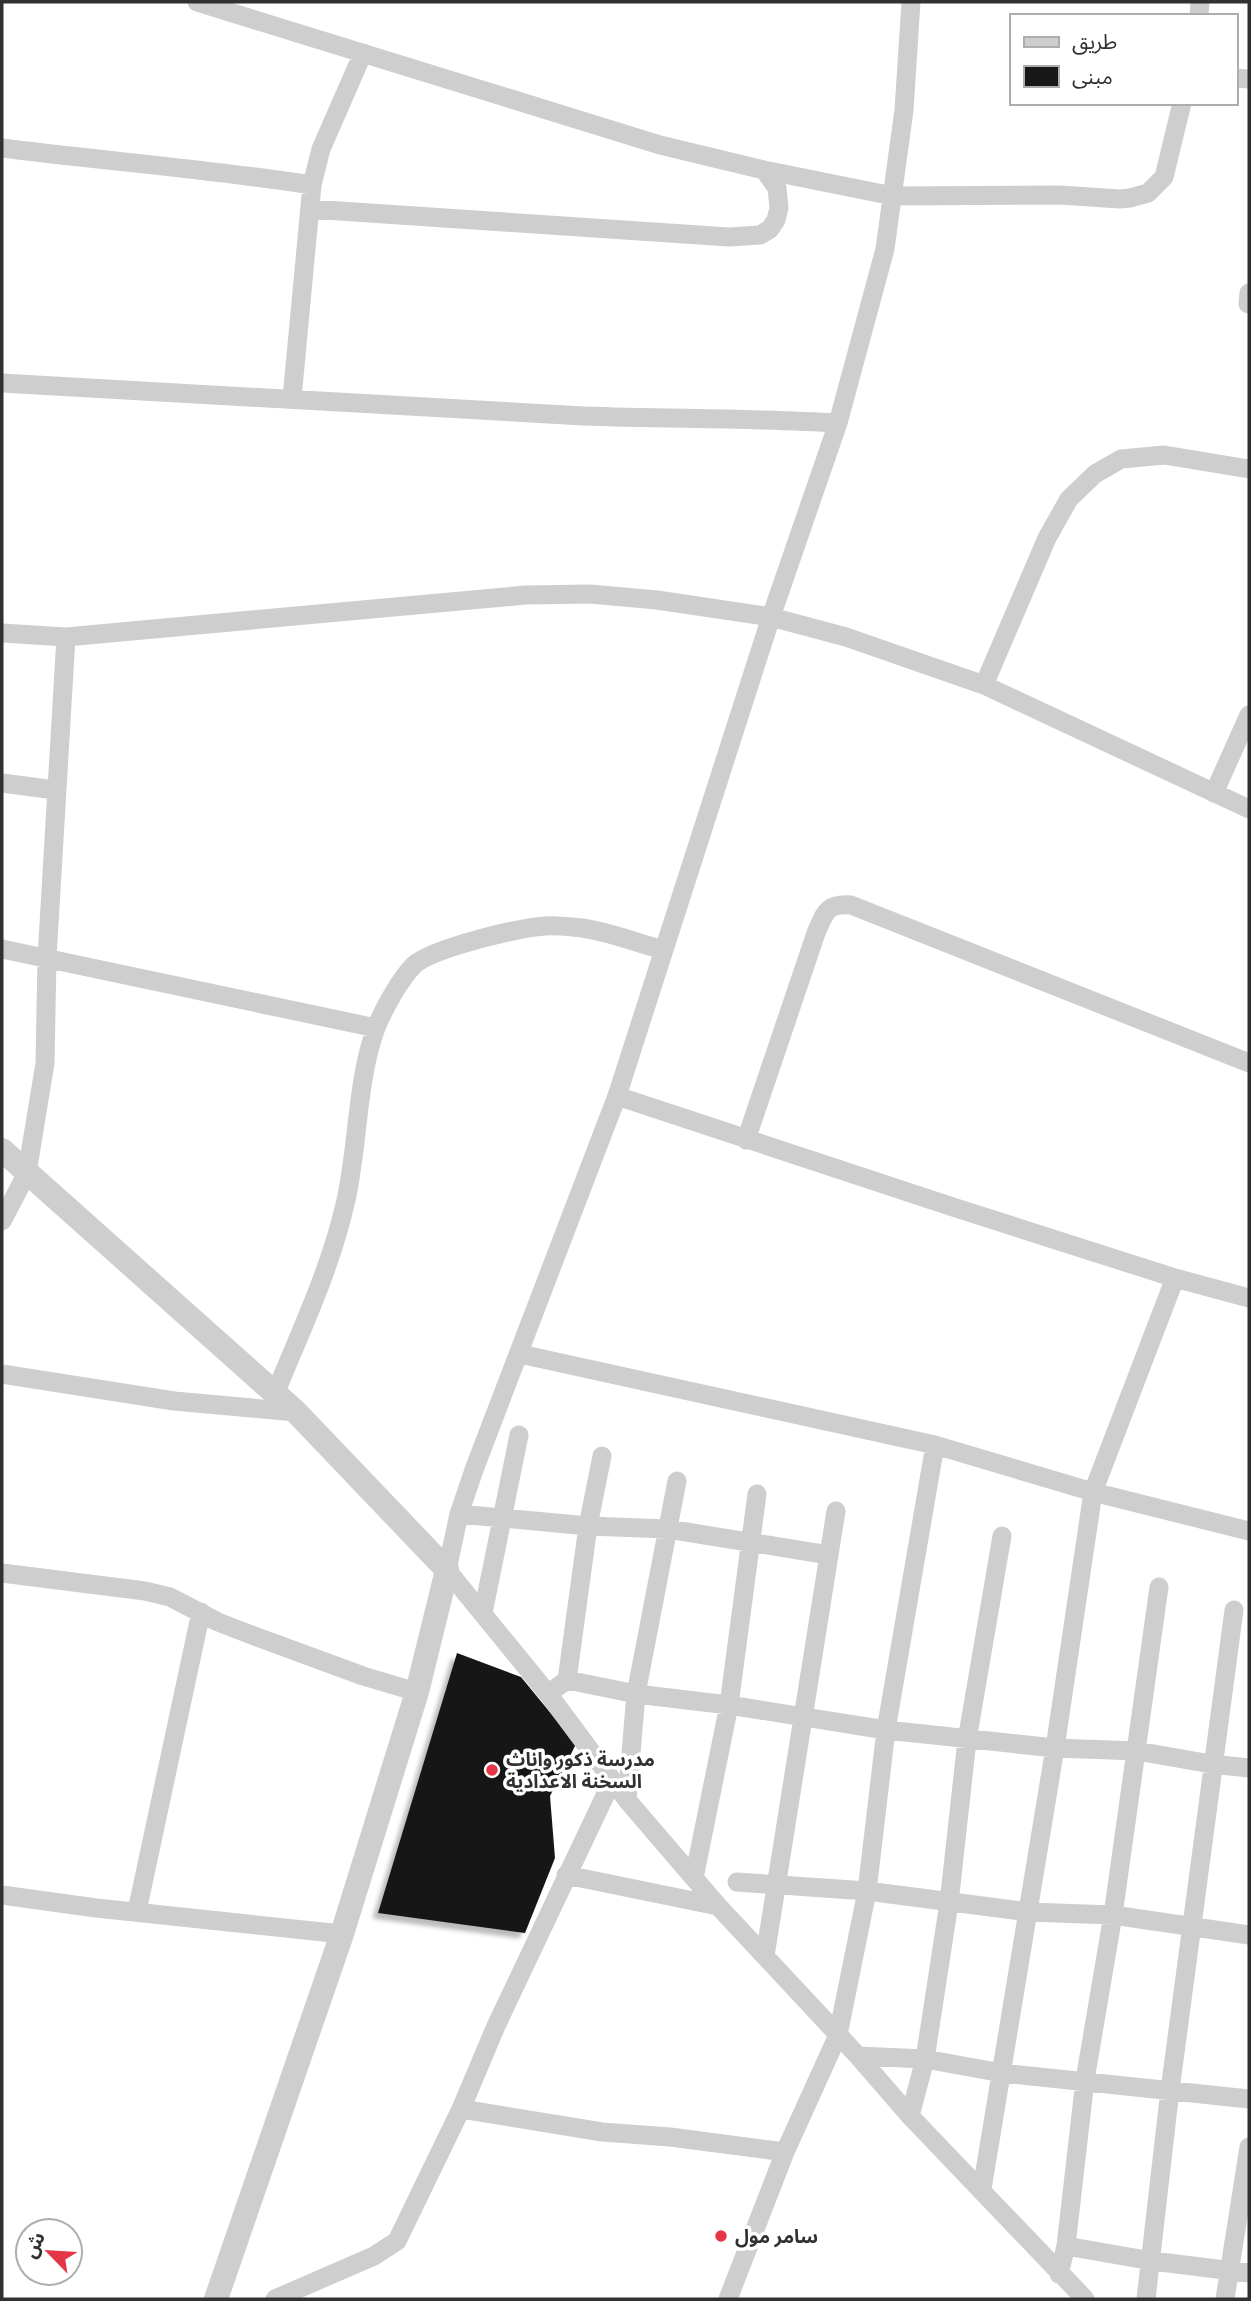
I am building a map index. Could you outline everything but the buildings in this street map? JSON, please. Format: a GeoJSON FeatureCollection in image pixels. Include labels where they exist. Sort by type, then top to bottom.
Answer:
{"type":"FeatureCollection","features":[{"type":"Feature","properties":{"kind":"street"},"geometry":{"type":"LineString","coordinates":[[197,2],[636,138],[764,170],[893,196],[1060,195],[1120,199],[1148,193],[1164,177],[1182,105]]}},
{"type":"Feature","properties":{"kind":"street"},"geometry":{"type":"LineString","coordinates":[[216,2299],[342,1934],[417,1692],[459,1514],[617,1096],[771,617],[838,423],[885,249],[904,110],[911,2]]}},
{"type":"Feature","properties":{"kind":"street"},"geometry":{"type":"LineString","coordinates":[[292,398],[312,185],[321,149],[363,53]]}},
{"type":"Feature","properties":{"kind":"street"},"geometry":{"type":"LineString","coordinates":[[2,148],[140,165],[228,172],[312,185]]}},
{"type":"Feature","properties":{"kind":"street"},"geometry":{"type":"LineString","coordinates":[[310,209],[729,237],[760,235],[770,229],[779,208],[777,188],[764,170]]}},
{"type":"Feature","properties":{"kind":"street"},"geometry":{"type":"LineString","coordinates":[[2,383],[654,419],[741,418],[838,423]]}},
{"type":"Feature","properties":{"kind":"street"},"geometry":{"type":"LineString","coordinates":[[984,685],[1047,537],[1069,499],[1095,474],[1121,459],[1164,455],[1249,469]]}},
{"type":"Feature","properties":{"kind":"street"},"geometry":{"type":"LineString","coordinates":[[2,633],[65,636],[526,595],[603,595],[657,600],[771,617],[846,637],[984,685],[1249,809]]}},
{"type":"Feature","properties":{"kind":"street"},"geometry":{"type":"LineString","coordinates":[[2,1221],[27,1173],[46,1063],[47,958],[65,636]]}},
{"type":"Feature","properties":{"kind":"street"},"geometry":{"type":"LineString","coordinates":[[1214,793],[1249,715]]}},
{"type":"Feature","properties":{"kind":"street"},"geometry":{"type":"LineString","coordinates":[[2,782],[55,790]]}},
{"type":"Feature","properties":{"kind":"street"},"geometry":{"type":"LineString","coordinates":[[746,1140],[816,933],[826,911],[840,904],[852,905],[1249,1063]]}},
{"type":"Feature","properties":{"kind":"street"},"geometry":{"type":"LineString","coordinates":[[275,1394],[311,1311],[338,1236],[376,1028],[398,986],[415,965],[434,954],[504,933],[546,925],[584,928],[664,950]]}},
{"type":"Feature","properties":{"kind":"street"},"geometry":{"type":"LineString","coordinates":[[2,949],[376,1028]]}},
{"type":"Feature","properties":{"kind":"street"},"geometry":{"type":"LineString","coordinates":[[617,1096],[1175,1278],[1249,1298]]}},
{"type":"Feature","properties":{"kind":"street"},"geometry":{"type":"LineString","coordinates":[[2,1150],[296,1412],[447,1570],[549,1695],[627,1800],[718,1906],[858,2056],[910,2116],[1085,2299]]}},
{"type":"Feature","properties":{"kind":"street"},"geometry":{"type":"LineString","coordinates":[[982,2189],[1055,1748],[1093,1492],[1175,1278]]}},
{"type":"Feature","properties":{"kind":"street"},"geometry":{"type":"LineString","coordinates":[[520,1354],[934,1445],[1093,1492],[1249,1531]]}},
{"type":"Feature","properties":{"kind":"street"},"geometry":{"type":"LineString","coordinates":[[2,1374],[174,1401],[296,1412]]}},
{"type":"Feature","properties":{"kind":"street"},"geometry":{"type":"LineString","coordinates":[[483,1612],[520,1435]]}},
{"type":"Feature","properties":{"kind":"street"},"geometry":{"type":"LineString","coordinates":[[728,2299],[785,2152],[838,2035],[866,1891],[886,1730],[934,1445]]}},
{"type":"Feature","properties":{"kind":"street"},"geometry":{"type":"LineString","coordinates":[[549,1695],[567,1680],[588,1527],[602,1455]]}},
{"type":"Feature","properties":{"kind":"street"},"geometry":{"type":"LineString","coordinates":[[627,1800],[636,1694],[677,1480]]}},
{"type":"Feature","properties":{"kind":"street"},"geometry":{"type":"LineString","coordinates":[[694,1878],[729,1705],[757,1494]]}},
{"type":"Feature","properties":{"kind":"street"},"geometry":{"type":"LineString","coordinates":[[765,1956],[836,1511]]}},
{"type":"Feature","properties":{"kind":"street"},"geometry":{"type":"LineString","coordinates":[[459,1514],[588,1527],[668,1529],[829,1555]]}},
{"type":"Feature","properties":{"kind":"street"},"geometry":{"type":"LineString","coordinates":[[910,2116],[925,2059],[949,1903],[967,1740],[1002,1536]]}},
{"type":"Feature","properties":{"kind":"street"},"geometry":{"type":"LineString","coordinates":[[2,1573],[145,1591],[170,1597],[218,1622],[249,1634],[363,1676],[417,1692]]}},
{"type":"Feature","properties":{"kind":"street"},"geometry":{"type":"LineString","coordinates":[[1059,2274],[1066,2246],[1085,2080],[1113,1915],[1159,1587]]}},
{"type":"Feature","properties":{"kind":"street"},"geometry":{"type":"LineString","coordinates":[[1146,2299],[1211,1764],[1234,1610]]}},
{"type":"Feature","properties":{"kind":"street"},"geometry":{"type":"LineString","coordinates":[[137,1911],[201,1612]]}},
{"type":"Feature","properties":{"kind":"street"},"geometry":{"type":"LineString","coordinates":[[567,1680],[636,1694],[729,1705],[886,1730],[1055,1748],[1137,1751],[1249,1768]]}},
{"type":"Feature","properties":{"kind":"street"},"geometry":{"type":"LineString","coordinates":[[275,2299],[374,2256],[397,2241],[612,1781]]}},
{"type":"Feature","properties":{"kind":"street"},"geometry":{"type":"LineString","coordinates":[[566,1875],[718,1906]]}},
{"type":"Feature","properties":{"kind":"street"},"geometry":{"type":"LineString","coordinates":[[737,1882],[866,1891],[1028,1912],[1113,1915],[1249,1935]]}},
{"type":"Feature","properties":{"kind":"street"},"geometry":{"type":"LineString","coordinates":[[2,1895],[342,1934]]}},
{"type":"Feature","properties":{"kind":"street"},"geometry":{"type":"LineString","coordinates":[[858,2056],[925,2059],[1002,2073],[1249,2099]]}},
{"type":"Feature","properties":{"kind":"street"},"geometry":{"type":"LineString","coordinates":[[461,2109],[602,2132],[670,2137],[785,2152]]}},
{"type":"Feature","properties":{"kind":"street"},"geometry":{"type":"LineString","coordinates":[[1226,2299],[1239,2273],[1249,2147]]}},
{"type":"Feature","properties":{"kind":"street"},"geometry":{"type":"LineString","coordinates":[[1066,2246],[1239,2273]]}},
{"type":"Feature","properties":{"kind":"place","name":"مدرسة ذكور واناث السخنة الاعدادية"},"geometry":{"type":"Point","coordinates":[492,1770]}},
{"type":"Feature","properties":{"kind":"place","name":"سامر مول"},"geometry":{"type":"Point","coordinates":[721,2236]}}]}
